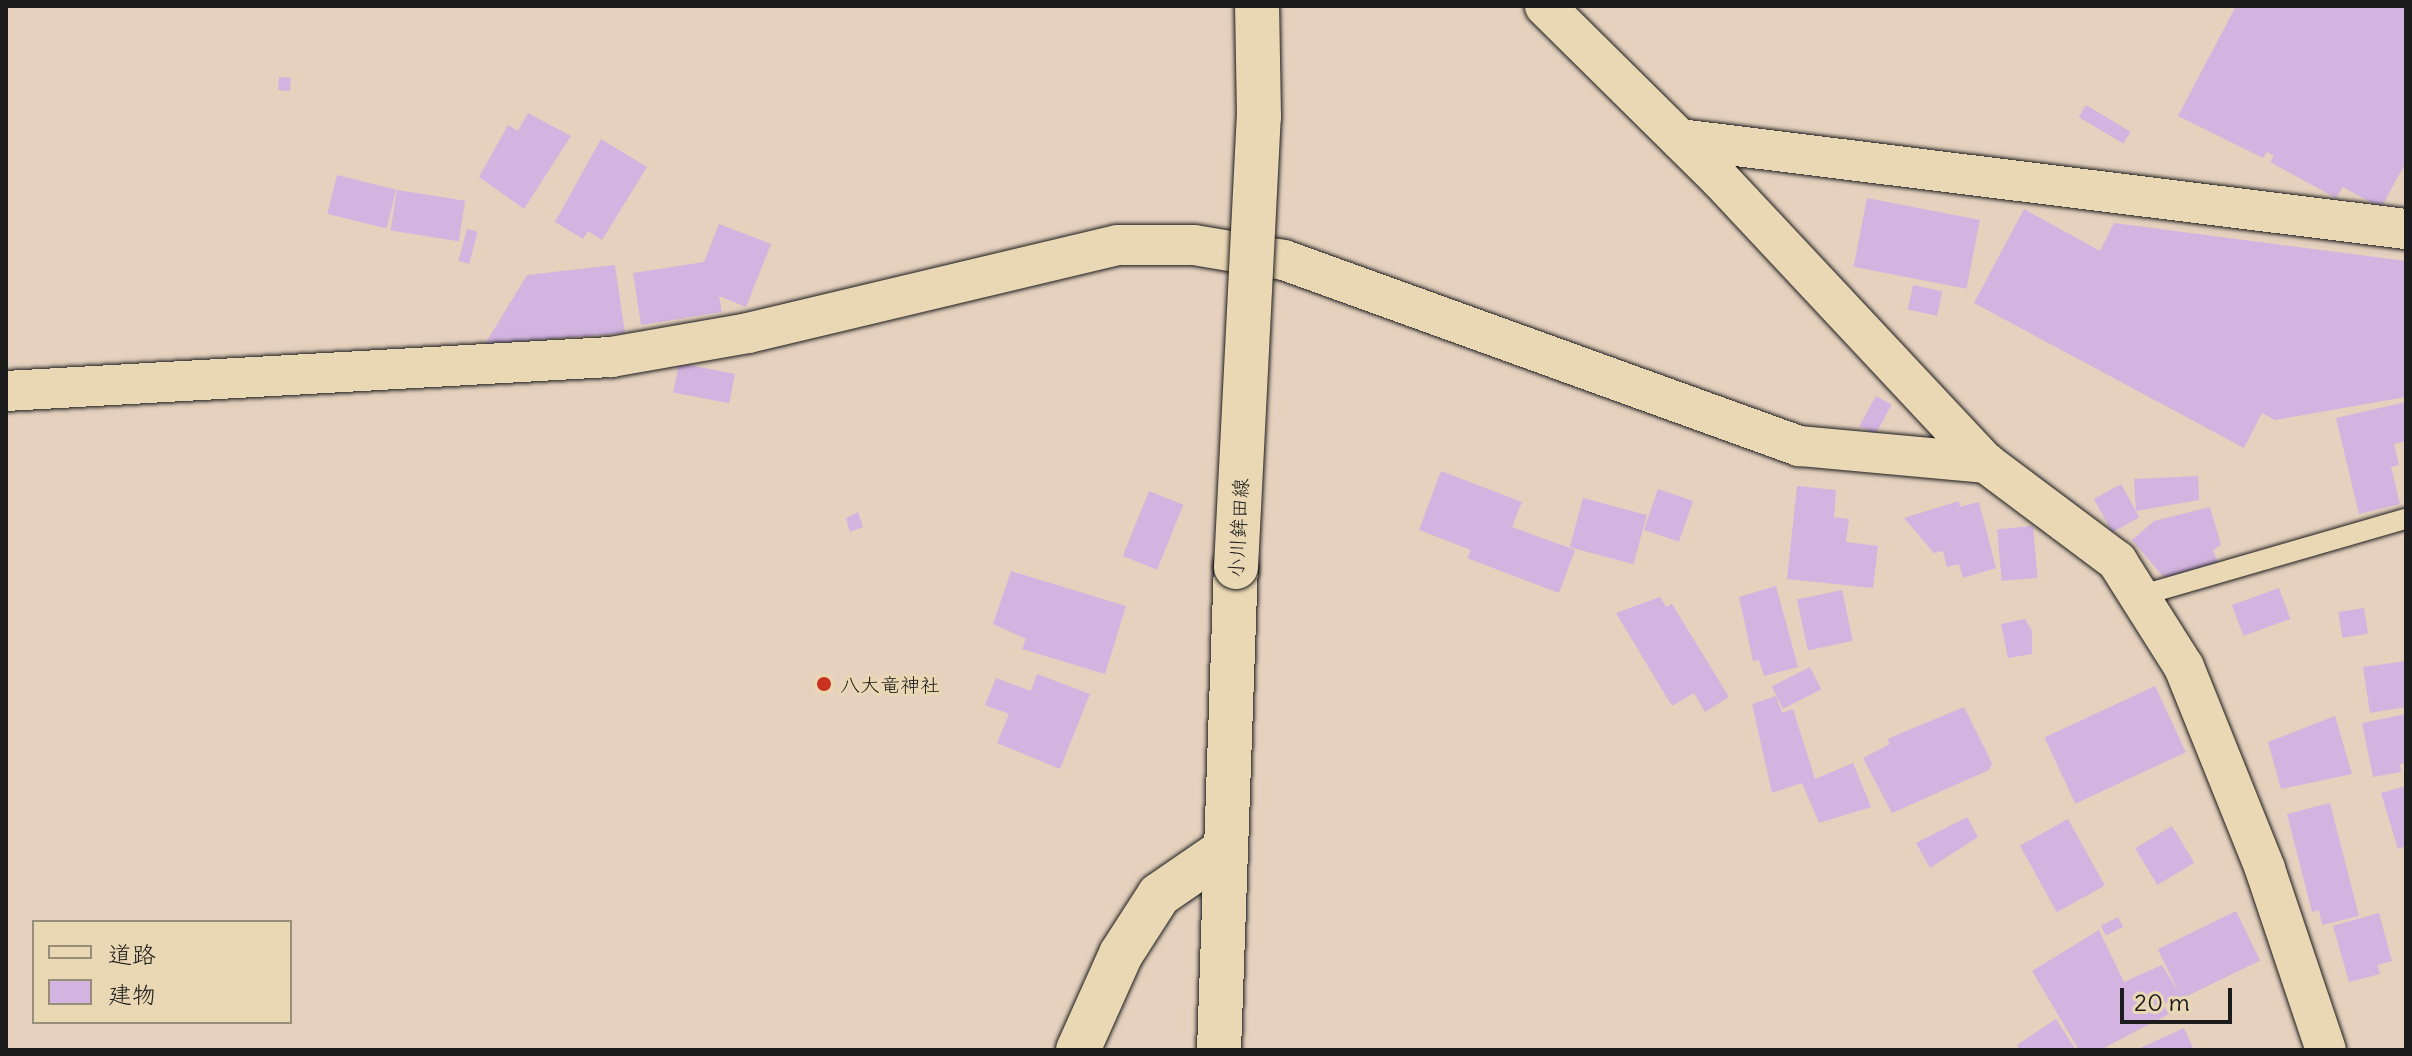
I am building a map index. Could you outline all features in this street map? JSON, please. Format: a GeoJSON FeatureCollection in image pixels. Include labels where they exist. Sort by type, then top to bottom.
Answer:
{"type":"FeatureCollection","features":[{"type":"Feature","properties":{"kind":"main road","name":"小川鉾田線"},"geometry":{"type":"LineString","coordinates":[[1219,1050],[1236,567],[1259,117],[1257,6]]}},
{"type":"Feature","properties":{"kind":"main road"},"geometry":{"type":"LineString","coordinates":[[1078,1050],[1121,954],[1159,895],[1226,849]]}},
{"type":"Feature","properties":{"kind":"street"},"geometry":{"type":"LineString","coordinates":[[1545,6],[1680,139],[1986,463],[2081,529],[2117,561],[2142,595],[2184,667],[2270,883],[2326,1050]]}},
{"type":"Feature","properties":{"kind":"street"},"geometry":{"type":"LineString","coordinates":[[1680,139],[2406,229]]}},
{"type":"Feature","properties":{"kind":"street"},"geometry":{"type":"LineString","coordinates":[[6,391],[611,357],[748,333],[1118,245],[1194,245],[1284,260],[1799,446],[1986,463]]}},
{"type":"Feature","properties":{"kind":"lane"},"geometry":{"type":"LineString","coordinates":[[2142,595],[2406,519]]}},
{"type":"Feature","properties":{"kind":"building"},"geometry":{"type":"Polygon","coordinates":[[[2236,6],[2406,6],[2406,162],[2381,208],[2343,187],[2336,198],[2270,162],[2274,156],[2267,152],[2263,158],[2178,116],[2236,6]]]}},
{"type":"Feature","properties":{"kind":"building"},"geometry":{"type":"Polygon","coordinates":[[[279,77],[291,78],[290,91],[278,90],[279,77]]]}},
{"type":"Feature","properties":{"kind":"building"},"geometry":{"type":"Polygon","coordinates":[[[2086,105],[2131,132],[2123,144],[2079,117],[2086,105]]]}},
{"type":"Feature","properties":{"kind":"building"},"geometry":{"type":"Polygon","coordinates":[[[528,113],[571,136],[524,209],[479,177],[508,125],[518,131],[528,113]]]}},
{"type":"Feature","properties":{"kind":"building"},"geometry":{"type":"Polygon","coordinates":[[[601,139],[647,167],[602,240],[588,231],[583,239],[555,222],[601,139]]]}},
{"type":"Feature","properties":{"kind":"building"},"geometry":{"type":"Polygon","coordinates":[[[337,175],[396,190],[387,229],[327,214],[337,175]]]}},
{"type":"Feature","properties":{"kind":"building"},"geometry":{"type":"Polygon","coordinates":[[[397,190],[465,201],[459,241],[391,230],[397,190]]]}},
{"type":"Feature","properties":{"kind":"building"},"geometry":{"type":"Polygon","coordinates":[[[1867,198],[1980,220],[1967,289],[1854,267],[1867,198]]]}},
{"type":"Feature","properties":{"kind":"building"},"geometry":{"type":"Polygon","coordinates":[[[2024,209],[2100,251],[2114,223],[2406,261],[2406,397],[2275,420],[2262,413],[2244,448],[1974,303],[2024,209]]]}},
{"type":"Feature","properties":{"kind":"building"},"geometry":{"type":"Polygon","coordinates":[[[719,224],[771,244],[746,307],[719,296],[722,312],[641,325],[633,273],[704,262],[719,224]]]}},
{"type":"Feature","properties":{"kind":"building"},"geometry":{"type":"Polygon","coordinates":[[[467,229],[478,232],[469,264],[458,261],[467,229]]]}},
{"type":"Feature","properties":{"kind":"building"},"geometry":{"type":"Polygon","coordinates":[[[615,265],[625,333],[485,344],[527,275],[615,265]]]}},
{"type":"Feature","properties":{"kind":"building"},"geometry":{"type":"Polygon","coordinates":[[[1913,285],[1942,291],[1937,316],[1908,309],[1913,285]]]}},
{"type":"Feature","properties":{"kind":"building"},"geometry":{"type":"Polygon","coordinates":[[[679,363],[735,374],[729,403],[673,392],[679,363]]]}},
{"type":"Feature","properties":{"kind":"building"},"geometry":{"type":"Polygon","coordinates":[[[1876,396],[1892,405],[1875,434],[1860,426],[1876,396]]]}},
{"type":"Feature","properties":{"kind":"building"},"geometry":{"type":"Polygon","coordinates":[[[2406,402],[2406,441],[2394,444],[2399,465],[2391,467],[2400,504],[2359,514],[2336,418],[2406,402]]]}},
{"type":"Feature","properties":{"kind":"building"},"geometry":{"type":"Polygon","coordinates":[[[1441,471],[1522,502],[1512,527],[1575,550],[1559,593],[1467,558],[1471,550],[1419,530],[1441,471]]]}},
{"type":"Feature","properties":{"kind":"building"},"geometry":{"type":"Polygon","coordinates":[[[2198,476],[2199,500],[2136,511],[2134,479],[2198,476]]]}},
{"type":"Feature","properties":{"kind":"building"},"geometry":{"type":"Polygon","coordinates":[[[2121,484],[2139,517],[2112,532],[2094,499],[2121,484]]]}},
{"type":"Feature","properties":{"kind":"building"},"geometry":{"type":"Polygon","coordinates":[[[1797,486],[1836,490],[1834,517],[1849,519],[1846,542],[1878,546],[1873,588],[1787,579],[1797,486]]]}},
{"type":"Feature","properties":{"kind":"building"},"geometry":{"type":"Polygon","coordinates":[[[1658,489],[1693,501],[1679,542],[1644,530],[1658,489]]]}},
{"type":"Feature","properties":{"kind":"building"},"geometry":{"type":"Polygon","coordinates":[[[1149,491],[1183,505],[1157,570],[1123,556],[1149,491]]]}},
{"type":"Feature","properties":{"kind":"building"},"geometry":{"type":"Polygon","coordinates":[[[1583,498],[1647,515],[1634,564],[1570,547],[1583,498]]]}},
{"type":"Feature","properties":{"kind":"building"},"geometry":{"type":"Polygon","coordinates":[[[1959,501],[1960,507],[1979,502],[1996,568],[1963,578],[1959,564],[1947,567],[1943,551],[1934,553],[1904,518],[1959,501]]]}},
{"type":"Feature","properties":{"kind":"building"},"geometry":{"type":"Polygon","coordinates":[[[2210,507],[2221,545],[2213,550],[2218,564],[2167,581],[2132,540],[2154,521],[2210,507]]]}},
{"type":"Feature","properties":{"kind":"building"},"geometry":{"type":"Polygon","coordinates":[[[858,512],[863,527],[850,532],[846,518],[858,512]]]}},
{"type":"Feature","properties":{"kind":"building"},"geometry":{"type":"Polygon","coordinates":[[[2033,526],[2038,578],[2002,581],[1997,529],[2033,526]]]}},
{"type":"Feature","properties":{"kind":"building"},"geometry":{"type":"Polygon","coordinates":[[[1011,571],[1126,606],[1105,674],[1022,649],[1026,639],[993,624],[1011,571]]]}},
{"type":"Feature","properties":{"kind":"building"},"geometry":{"type":"Polygon","coordinates":[[[1776,586],[1798,667],[1764,676],[1759,660],[1753,661],[1739,597],[1776,586]]]}},
{"type":"Feature","properties":{"kind":"building"},"geometry":{"type":"Polygon","coordinates":[[[2279,588],[2290,619],[2243,636],[2232,605],[2279,588]]]}},
{"type":"Feature","properties":{"kind":"building"},"geometry":{"type":"Polygon","coordinates":[[[1842,590],[1853,641],[1808,650],[1797,600],[1842,590]]]}},
{"type":"Feature","properties":{"kind":"building"},"geometry":{"type":"Polygon","coordinates":[[[1660,597],[1666,607],[1672,604],[1729,697],[1705,712],[1694,693],[1672,706],[1616,613],[1660,597]]]}},
{"type":"Feature","properties":{"kind":"building"},"geometry":{"type":"Polygon","coordinates":[[[2364,608],[2368,634],[2342,638],[2338,612],[2364,608]]]}},
{"type":"Feature","properties":{"kind":"building"},"geometry":{"type":"Polygon","coordinates":[[[2025,619],[2032,631],[2032,654],[2008,658],[2001,624],[2025,619]]]}},
{"type":"Feature","properties":{"kind":"building"},"geometry":{"type":"Polygon","coordinates":[[[2406,661],[2406,707],[2370,713],[2363,667],[2406,661]]]}},
{"type":"Feature","properties":{"kind":"building"},"geometry":{"type":"Polygon","coordinates":[[[1810,667],[1821,689],[1783,709],[1772,687],[1810,667]]]}},
{"type":"Feature","properties":{"kind":"building"},"geometry":{"type":"Polygon","coordinates":[[[1037,674],[1090,694],[1060,769],[997,743],[1009,714],[985,705],[996,678],[1031,691],[1037,674]]]}},
{"type":"Feature","properties":{"kind":"building"},"geometry":{"type":"Polygon","coordinates":[[[2155,686],[2186,752],[2075,804],[2044,738],[2155,686]]]}},
{"type":"Feature","properties":{"kind":"building"},"geometry":{"type":"Polygon","coordinates":[[[1776,696],[1782,713],[1793,709],[1815,779],[1853,763],[1871,807],[1819,823],[1802,783],[1772,793],[1752,704],[1776,696]]]}},
{"type":"Feature","properties":{"kind":"building"},"geometry":{"type":"Polygon","coordinates":[[[1964,707],[1992,763],[1989,770],[1892,813],[1863,758],[1890,744],[1887,739],[1964,707]]]}},
{"type":"Feature","properties":{"kind":"building"},"geometry":{"type":"Polygon","coordinates":[[[2406,714],[2406,763],[2400,764],[2401,772],[2373,777],[2362,723],[2406,714]]]}},
{"type":"Feature","properties":{"kind":"building"},"geometry":{"type":"Polygon","coordinates":[[[2335,716],[2352,774],[2281,789],[2268,742],[2335,716]]]}},
{"type":"Feature","properties":{"kind":"building"},"geometry":{"type":"Polygon","coordinates":[[[2406,786],[2406,846],[2398,849],[2381,793],[2406,786]]]}},
{"type":"Feature","properties":{"kind":"building"},"geometry":{"type":"Polygon","coordinates":[[[2330,803],[2359,916],[2322,925],[2319,910],[2312,912],[2287,814],[2330,803]]]}},
{"type":"Feature","properties":{"kind":"building"},"geometry":{"type":"Polygon","coordinates":[[[1967,817],[1978,837],[1930,868],[1916,843],[1967,817]]]}},
{"type":"Feature","properties":{"kind":"building"},"geometry":{"type":"Polygon","coordinates":[[[2068,819],[2105,885],[2057,912],[2020,846],[2068,819]]]}},
{"type":"Feature","properties":{"kind":"building"},"geometry":{"type":"Polygon","coordinates":[[[2172,826],[2194,863],[2157,885],[2135,848],[2172,826]]]}},
{"type":"Feature","properties":{"kind":"building"},"geometry":{"type":"Polygon","coordinates":[[[2236,911],[2260,960],[2182,999],[2158,949],[2236,911]]]}},
{"type":"Feature","properties":{"kind":"building"},"geometry":{"type":"Polygon","coordinates":[[[2379,913],[2392,961],[2377,965],[2380,974],[2349,982],[2333,926],[2379,913]]]}},
{"type":"Feature","properties":{"kind":"building"},"geometry":{"type":"Polygon","coordinates":[[[2118,917],[2123,927],[2106,935],[2101,926],[2118,917]]]}},
{"type":"Feature","properties":{"kind":"building"},"geometry":{"type":"Polygon","coordinates":[[[2099,930],[2124,982],[2162,965],[2185,1002],[2173,1010],[2167,1002],[2163,1004],[2169,1014],[2100,1050],[2079,1050],[2032,971],[2099,930]]]}},
{"type":"Feature","properties":{"kind":"building"},"geometry":{"type":"Polygon","coordinates":[[[2056,1019],[2076,1050],[2020,1050],[2017,1045],[2056,1019]]]}},
{"type":"Feature","properties":{"kind":"building"},"geometry":{"type":"Polygon","coordinates":[[[2184,1028],[2194,1050],[2136,1050],[2184,1028]]]}},
{"type":"Feature","properties":{"kind":"place","name":"八大竜神社"},"geometry":{"type":"Point","coordinates":[824,684]}}]}
